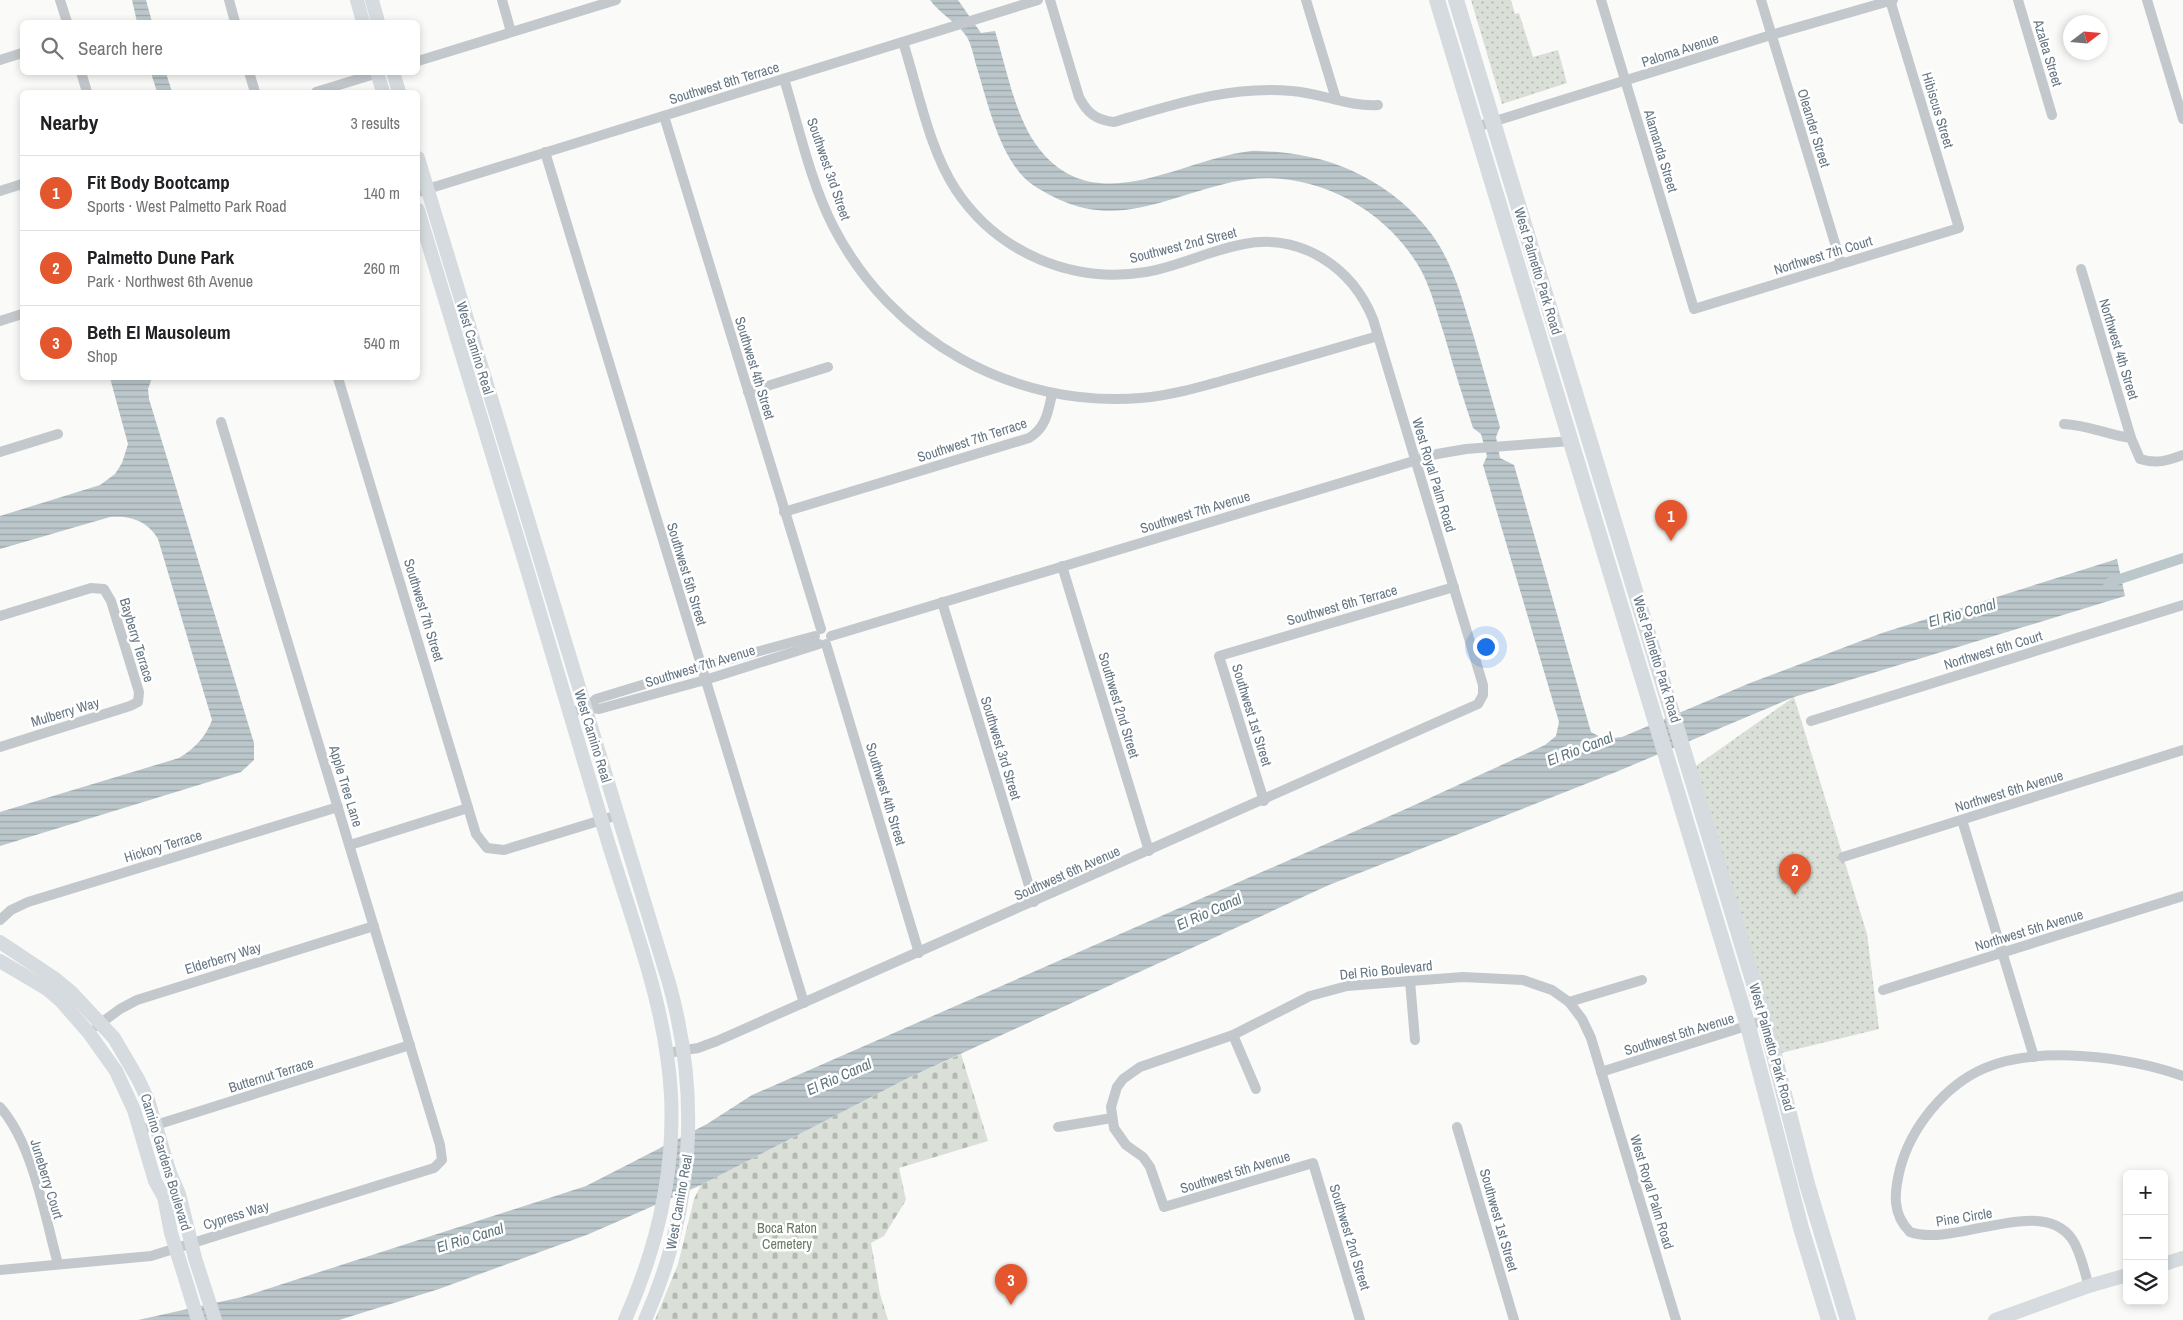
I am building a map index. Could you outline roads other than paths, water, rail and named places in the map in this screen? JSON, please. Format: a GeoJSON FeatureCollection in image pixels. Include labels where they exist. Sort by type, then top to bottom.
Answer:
{"type":"FeatureCollection","features":[{"type":"Feature","properties":{"kind":"main road","name":"West Palmetto Park Road"},"geometry":{"type":"LineString","coordinates":[[1437,0],[1764,1079],[1793,1200],[1829,1320]]}},
{"type":"Feature","properties":{"kind":"main road","name":"West Palmetto Park Road"},"geometry":{"type":"LineString","coordinates":[[1456,0],[1765,1020],[1807,1184],[1848,1320]]}},
{"type":"Feature","properties":{"kind":"main road"},"geometry":{"type":"LineString","coordinates":[[1571,440],[1583,443],[1599,488],[1609,501]]}},
{"type":"Feature","properties":{"kind":"main road"},"geometry":{"type":"LineString","coordinates":[[1596,524],[1607,533],[1621,574],[1626,580],[1633,581]]}},
{"type":"Feature","properties":{"kind":"street"},"geometry":{"type":"LineString","coordinates":[[60,0],[66,20]]}},
{"type":"Feature","properties":{"kind":"street"},"geometry":{"type":"LineString","coordinates":[[228,0],[234,20]]}},
{"type":"Feature","properties":{"kind":"street"},"geometry":{"type":"LineString","coordinates":[[356,0],[362,20]]}},
{"type":"Feature","properties":{"kind":"street"},"geometry":{"type":"LineString","coordinates":[[372,0],[377,20]]}},
{"type":"Feature","properties":{"kind":"street"},"geometry":{"type":"LineString","coordinates":[[502,0],[511,32]]}},
{"type":"Feature","properties":{"kind":"street"},"geometry":{"type":"LineString","coordinates":[[420,60],[616,0]]}},
{"type":"Feature","properties":{"kind":"street","name":"Southwest 8th Terrace"},"geometry":{"type":"LineString","coordinates":[[422,190],[1038,0]]}},
{"type":"Feature","properties":{"kind":"street"},"geometry":{"type":"LineString","coordinates":[[1050,0],[1079,98],[1084,108],[1092,116],[1102,121],[1114,122],[1217,94],[1245,90],[1292,90],[1364,106],[1378,105]]}},
{"type":"Feature","properties":{"kind":"street"},"geometry":{"type":"LineString","coordinates":[[1306,0],[1336,99]]}},
{"type":"Feature","properties":{"kind":"street","name":"Alamanda Street"},"geometry":{"type":"LineString","coordinates":[[1601,0],[1694,309]]}},
{"type":"Feature","properties":{"kind":"street","name":"Oleander Street"},"geometry":{"type":"LineString","coordinates":[[1761,0],[1841,263]]}},
{"type":"Feature","properties":{"kind":"street","name":"Paloma Avenue"},"geometry":{"type":"LineString","coordinates":[[1476,127],[1626,82],[1771,35],[1891,0]]}},
{"type":"Feature","properties":{"kind":"street","name":"Hibiscus Street"},"geometry":{"type":"LineString","coordinates":[[1891,0],[1959,228]]}},
{"type":"Feature","properties":{"kind":"street","name":"Azalea Street"},"geometry":{"type":"LineString","coordinates":[[2018,0],[2052,115]]}},
{"type":"Feature","properties":{"kind":"street"},"geometry":{"type":"LineString","coordinates":[[2147,0],[2183,120]]}},
{"type":"Feature","properties":{"kind":"street","name":"Southwest 2nd Street"},"geometry":{"type":"LineString","coordinates":[[903,42],[937,152],[956,189],[982,222],[1024,253],[1064,268],[1105,274],[1147,271],[1243,244],[1263,242],[1294,245],[1330,262]]}},
{"type":"Feature","properties":{"kind":"street"},"geometry":{"type":"LineString","coordinates":[[0,60],[20,54]]}},
{"type":"Feature","properties":{"kind":"street"},"geometry":{"type":"LineString","coordinates":[[82,75],[86,90]]}},
{"type":"Feature","properties":{"kind":"street"},"geometry":{"type":"LineString","coordinates":[[251,75],[254,90]]}},
{"type":"Feature","properties":{"kind":"street"},"geometry":{"type":"LineString","coordinates":[[323,90],[371,75]]}},
{"type":"Feature","properties":{"kind":"street"},"geometry":{"type":"LineString","coordinates":[[379,75],[382,90]]}},
{"type":"Feature","properties":{"kind":"street"},"geometry":{"type":"LineString","coordinates":[[394,75],[398,90]]}},
{"type":"Feature","properties":{"kind":"street","name":"Southwest 3rd Street"},"geometry":{"type":"LineString","coordinates":[[784,79],[824,207],[848,252],[877,292],[906,321],[956,357],[1002,379],[1052,394]]}},
{"type":"Feature","properties":{"kind":"street","name":"Southwest 4th Street"},"geometry":{"type":"LineString","coordinates":[[664,116],[919,952]]}},
{"type":"Feature","properties":{"kind":"street","name":"Southwest 5th Street"},"geometry":{"type":"LineString","coordinates":[[545,152],[804,1003]]}},
{"type":"Feature","properties":{"kind":"street","name":"West Camino Real"},"geometry":{"type":"LineString","coordinates":[[420,174],[422,190],[502,436],[586,708],[669,983],[685,1050],[689,1090],[689,1131],[682,1201],[670,1254],[644,1320]]}},
{"type":"Feature","properties":{"kind":"street"},"geometry":{"type":"LineString","coordinates":[[0,191],[20,185]]}},
{"type":"Feature","properties":{"kind":"street","name":"West Camino Real"},"geometry":{"type":"LineString","coordinates":[[420,217],[657,1004],[667,1054],[672,1115],[663,1209],[650,1258],[625,1320]]}},
{"type":"Feature","properties":{"kind":"street","name":"Northwest 7th Court"},"geometry":{"type":"LineString","coordinates":[[1694,309],[1959,228]]}},
{"type":"Feature","properties":{"kind":"street","name":"West Royal Palm Road"},"geometry":{"type":"LineString","coordinates":[[1330,262],[1346,275],[1359,291],[1369,309],[1378,336],[1483,684],[1483,695],[1478,704],[1474,706]]}},
{"type":"Feature","properties":{"kind":"street","name":"Northwest 4th Street"},"geometry":{"type":"LineString","coordinates":[[2081,269],[2131,438],[2140,459],[2161,463],[2183,456]]}},
{"type":"Feature","properties":{"kind":"street"},"geometry":{"type":"LineString","coordinates":[[0,321],[20,315]]}},
{"type":"Feature","properties":{"kind":"street"},"geometry":{"type":"LineString","coordinates":[[1052,394],[1111,399],[1162,395],[1201,387],[1378,336]]}},
{"type":"Feature","properties":{"kind":"street"},"geometry":{"type":"LineString","coordinates":[[748,392],[828,367]]}},
{"type":"Feature","properties":{"kind":"street","name":"Southwest 7th Street"},"geometry":{"type":"LineString","coordinates":[[339,380],[476,834],[487,848],[504,850],[601,820]]}},
{"type":"Feature","properties":{"kind":"street","name":"Southwest 7th Terrace"},"geometry":{"type":"LineString","coordinates":[[784,512],[1029,438],[1038,433],[1044,423],[1052,394]]}},
{"type":"Feature","properties":{"kind":"street","name":"Apple Tree Lane"},"geometry":{"type":"LineString","coordinates":[[221,422],[440,1145],[442,1160]]}},
{"type":"Feature","properties":{"kind":"street"},"geometry":{"type":"LineString","coordinates":[[2064,424],[2087,426],[2116,436],[2131,438]]}},
{"type":"Feature","properties":{"kind":"street"},"geometry":{"type":"LineString","coordinates":[[0,452],[58,434]]}},
{"type":"Feature","properties":{"kind":"street"},"geometry":{"type":"LineString","coordinates":[[488,440],[502,436]]}},
{"type":"Feature","properties":{"kind":"street","name":"Southwest 7th Avenue"},"geometry":{"type":"LineString","coordinates":[[570,713],[586,708],[599,709],[705,680],[822,638],[1415,460],[1466,449],[1571,440]]}},
{"type":"Feature","properties":{"kind":"street","name":"Southwest 2nd Street"},"geometry":{"type":"LineString","coordinates":[[1062,566],[1149,851]]}},
{"type":"Feature","properties":{"kind":"street","name":"Southwest 6th Terrace"},"geometry":{"type":"LineString","coordinates":[[1239,650],[1454,587]]}},
{"type":"Feature","properties":{"kind":"street","name":"Bayberry Terrace"},"geometry":{"type":"LineString","coordinates":[[0,616],[91,588],[104,589],[111,601],[139,692],[138,702]]}},
{"type":"Feature","properties":{"kind":"street","name":"Southwest 3rd Street"},"geometry":{"type":"LineString","coordinates":[[942,602],[1034,902]]}},
{"type":"Feature","properties":{"kind":"street","name":"Northwest 6th Court"},"geometry":{"type":"LineString","coordinates":[[1811,721],[2183,605]]}},
{"type":"Feature","properties":{"kind":"street","name":"Southwest 7th Avenue"},"geometry":{"type":"LineString","coordinates":[[586,708],[596,699],[701,667],[822,638]]}},
{"type":"Feature","properties":{"kind":"street","name":"Southwest 1st Street"},"geometry":{"type":"LineString","coordinates":[[1239,650],[1219,656],[1264,800]]}},
{"type":"Feature","properties":{"kind":"street","name":"Mulberry Way"},"geometry":{"type":"LineString","coordinates":[[0,746],[138,702]]}},
{"type":"Feature","properties":{"kind":"street","name":"Southwest 6th Avenue"},"geometry":{"type":"LineString","coordinates":[[667,1054],[706,1046],[1474,706]]}},
{"type":"Feature","properties":{"kind":"street","name":"Northwest 6th Avenue"},"geometry":{"type":"LineString","coordinates":[[1843,857],[2183,750]]}},
{"type":"Feature","properties":{"kind":"street","name":"Hickory Terrace"},"geometry":{"type":"LineString","coordinates":[[0,920],[11,910],[28,902],[338,807]]}},
{"type":"Feature","properties":{"kind":"street"},"geometry":{"type":"LineString","coordinates":[[350,845],[468,808]]}},
{"type":"Feature","properties":{"kind":"street"},"geometry":{"type":"LineString","coordinates":[[601,820],[618,815]]}},
{"type":"Feature","properties":{"kind":"street"},"geometry":{"type":"LineString","coordinates":[[1962,820],[2034,1057]]}},
{"type":"Feature","properties":{"kind":"street","name":"Northwest 5th Avenue"},"geometry":{"type":"LineString","coordinates":[[1883,990],[2183,896]]}},
{"type":"Feature","properties":{"kind":"street","name":"Elderberry Way"},"geometry":{"type":"LineString","coordinates":[[89,1033],[120,1009],[146,996],[374,926]]}},
{"type":"Feature","properties":{"kind":"street","name":"Camino Gardens Boulevard"},"geometry":{"type":"LineString","coordinates":[[0,942],[54,978],[101,1022],[114,1038],[138,1078],[179,1194],[191,1244],[215,1320]]}},
{"type":"Feature","properties":{"kind":"street","name":"Camino Gardens Boulevard"},"geometry":{"type":"LineString","coordinates":[[0,961],[47,989],[61,1001],[105,1054],[126,1090],[156,1181],[164,1197],[176,1248],[198,1320]]}},
{"type":"Feature","properties":{"kind":"street","name":"Del Rio Boulevard"},"geometry":{"type":"LineString","coordinates":[[1112,1118],[1113,1097],[1117,1088],[1131,1072],[1233,1035],[1310,996],[1347,986],[1463,977],[1523,980],[1552,990],[1569,1002],[1587,1028],[1601,1072]]}},
{"type":"Feature","properties":{"kind":"street"},"geometry":{"type":"LineString","coordinates":[[1569,1002],[1642,980]]}},
{"type":"Feature","properties":{"kind":"street"},"geometry":{"type":"LineString","coordinates":[[1410,981],[1415,1040]]}},
{"type":"Feature","properties":{"kind":"street","name":"Southwest 5th Avenue"},"geometry":{"type":"LineString","coordinates":[[1601,1072],[1765,1020]]}},
{"type":"Feature","properties":{"kind":"street"},"geometry":{"type":"LineString","coordinates":[[1233,1035],[1256,1089]]}},
{"type":"Feature","properties":{"kind":"street","name":"Butternut Terrace"},"geometry":{"type":"LineString","coordinates":[[140,1130],[410,1046]]}},
{"type":"Feature","properties":{"kind":"street","name":"Pine Circle"},"geometry":{"type":"LineString","coordinates":[[2089,1286],[2073,1240],[2059,1226],[2040,1220],[1920,1236],[1910,1232],[1898,1216],[1895,1196],[1901,1166],[1918,1129],[1936,1105],[1966,1078],[1985,1068],[2005,1061],[2034,1057],[2067,1056],[2110,1059],[2153,1067],[2183,1076]]}},
{"type":"Feature","properties":{"kind":"street","name":"West Royal Palm Road"},"geometry":{"type":"LineString","coordinates":[[1601,1072],[1676,1320]]}},
{"type":"Feature","properties":{"kind":"street","name":"Juneberry Court"},"geometry":{"type":"LineString","coordinates":[[0,1107],[14,1126],[29,1161],[58,1264]]}},
{"type":"Feature","properties":{"kind":"street"},"geometry":{"type":"LineString","coordinates":[[672,1115],[684,1123],[689,1131]]}},
{"type":"Feature","properties":{"kind":"street"},"geometry":{"type":"LineString","coordinates":[[1058,1127],[1112,1118]]}},
{"type":"Feature","properties":{"kind":"street","name":"Southwest 5th Avenue"},"geometry":{"type":"LineString","coordinates":[[1112,1118],[1120,1137],[1150,1167],[1164,1208],[1313,1162]]}},
{"type":"Feature","properties":{"kind":"street","name":"Southwest 1st Street"},"geometry":{"type":"LineString","coordinates":[[1458,1127],[1514,1320]]}},
{"type":"Feature","properties":{"kind":"street","name":"Cypress Way"},"geometry":{"type":"LineString","coordinates":[[0,1270],[151,1256],[434,1168],[442,1160]]}},
{"type":"Feature","properties":{"kind":"street","name":"Southwest 2nd Street"},"geometry":{"type":"LineString","coordinates":[[1313,1162],[1360,1320]]}},
{"type":"Feature","properties":{"kind":"street"},"geometry":{"type":"LineString","coordinates":[[2168,1263],[2183,1258]]}},
{"type":"Feature","properties":{"kind":"street"},"geometry":{"type":"LineString","coordinates":[[1995,1320],[2089,1286],[2123,1276]]}},
{"type":"Feature","properties":{"kind":"water"},"geometry":{"type":"Polygon","coordinates":[[[132,0],[146,0],[151,20],[137,20],[132,0]]]}},
{"type":"Feature","properties":{"kind":"water"},"geometry":{"type":"Polygon","coordinates":[[[930,0],[958,0],[981,33],[995,31],[1012,91],[1029,134],[1037,146],[1060,169],[1085,180],[1111,184],[1139,180],[1224,156],[1251,151],[1278,152],[1322,160],[1363,176],[1399,200],[1415,215],[1430,232],[1445,256],[1461,294],[1500,427],[1496,437],[1500,458],[1514,465],[1591,732],[1604,739],[1622,737],[1750,683],[1882,633],[2117,559],[2125,596],[1794,697],[1616,772],[1329,885],[908,1078],[701,1185],[589,1234],[439,1289],[339,1320],[138,1320],[242,1297],[586,1186],[707,1124],[752,1095],[1408,808],[1545,745],[1556,736],[1559,722],[1483,465],[1487,456],[1481,434],[1473,428],[1429,287],[1407,248],[1388,228],[1366,210],[1342,196],[1316,186],[1288,180],[1260,178],[1232,182],[1132,209],[1109,211],[1085,208],[1060,200],[1033,185],[1012,162],[997,132],[967,37],[930,0]]]}},
{"type":"Feature","properties":{"kind":"water"},"geometry":{"type":"Polygon","coordinates":[[[152,75],[167,75],[171,90],[156,90],[152,75]]]}},
{"type":"Feature","properties":{"kind":"water"},"geometry":{"type":"Polygon","coordinates":[[[111,380],[151,380],[148,389],[149,399],[254,743],[254,760],[241,772],[0,846],[0,812],[179,758],[199,742],[212,720],[158,539],[149,528],[138,520],[131,518],[110,517],[0,549],[0,516],[100,485],[115,474],[122,463],[128,444],[111,380]]]}},
{"type":"Feature","properties":{"kind":"waterway","name":"El Rio Canal"},"geometry":{"type":"LineString","coordinates":[[2108,583],[2183,558]]}},
{"type":"Feature","properties":{"kind":"place","name":"Fit Body Bootcamp"},"geometry":{"type":"Point","coordinates":[1671,541]}},
{"type":"Feature","properties":{"kind":"place","name":"Palmetto Dune Park"},"geometry":{"type":"Point","coordinates":[1795,895]}},
{"type":"Feature","properties":{"kind":"place","name":"Beth El Mausoleum"},"geometry":{"type":"Point","coordinates":[1011,1305]}},
{"type":"Feature","properties":{"kind":"park label","name":"Boca Raton Cemetery"},"geometry":{"type":"Point","coordinates":[787,1236]}}]}
